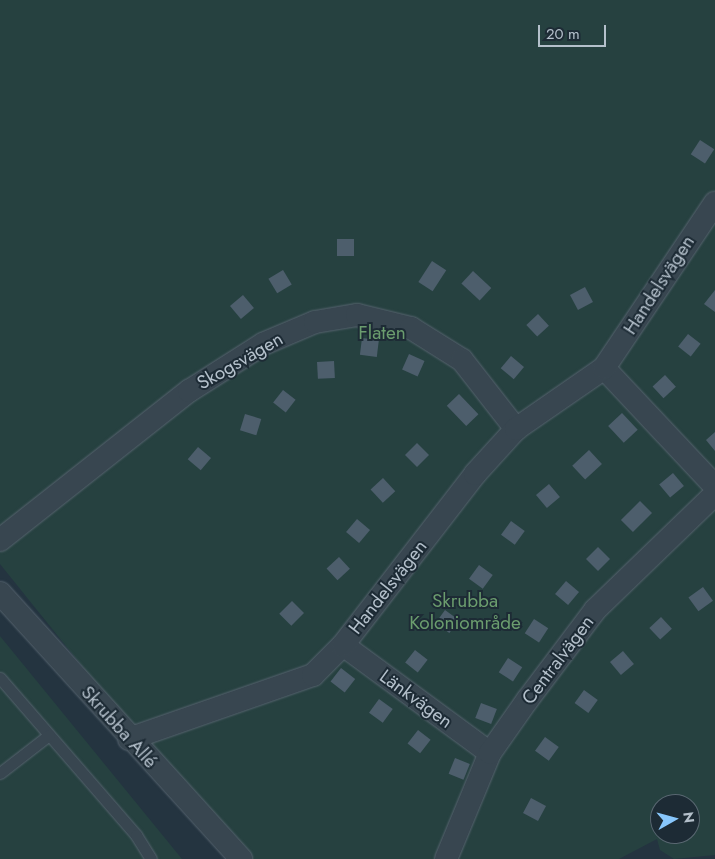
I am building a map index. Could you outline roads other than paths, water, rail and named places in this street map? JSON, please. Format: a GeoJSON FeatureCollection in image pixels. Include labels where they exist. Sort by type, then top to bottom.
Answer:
{"type":"FeatureCollection","features":[{"type":"Feature","properties":{"kind":"street","name":"Handelsvägen"},"geometry":{"type":"LineString","coordinates":[[129,739],[313,675],[342,645],[475,474],[516,429],[604,368],[715,203]]}},
{"type":"Feature","properties":{"kind":"street","name":"Skogsvägen"},"geometry":{"type":"LineString","coordinates":[[0,540],[189,391],[263,344],[316,322],[358,315],[411,328],[462,360],[516,429]]}},
{"type":"Feature","properties":{"kind":"street"},"geometry":{"type":"LineString","coordinates":[[604,368],[715,486]]}},
{"type":"Feature","properties":{"kind":"street","name":"Centralvägen"},"geometry":{"type":"LineString","coordinates":[[446,859],[490,753],[595,610],[715,494]]}},
{"type":"Feature","properties":{"kind":"street","name":"Skrubba Allé"},"geometry":{"type":"LineString","coordinates":[[0,593],[129,739],[241,859]]}},
{"type":"Feature","properties":{"kind":"street","name":"Länkvägen"},"geometry":{"type":"LineString","coordinates":[[342,645],[490,753]]}},
{"type":"Feature","properties":{"kind":"lane"},"geometry":{"type":"LineString","coordinates":[[0,678],[136,835],[150,859]]}},
{"type":"Feature","properties":{"kind":"lane"},"geometry":{"type":"LineString","coordinates":[[0,773],[49,735]]}},
{"type":"Feature","properties":{"kind":"park label","name":"Flaten"},"geometry":{"type":"Point","coordinates":[382,333]}},
{"type":"Feature","properties":{"kind":"park label","name":"Skrubba Koloniområde"},"geometry":{"type":"Point","coordinates":[465,612]}}]}
